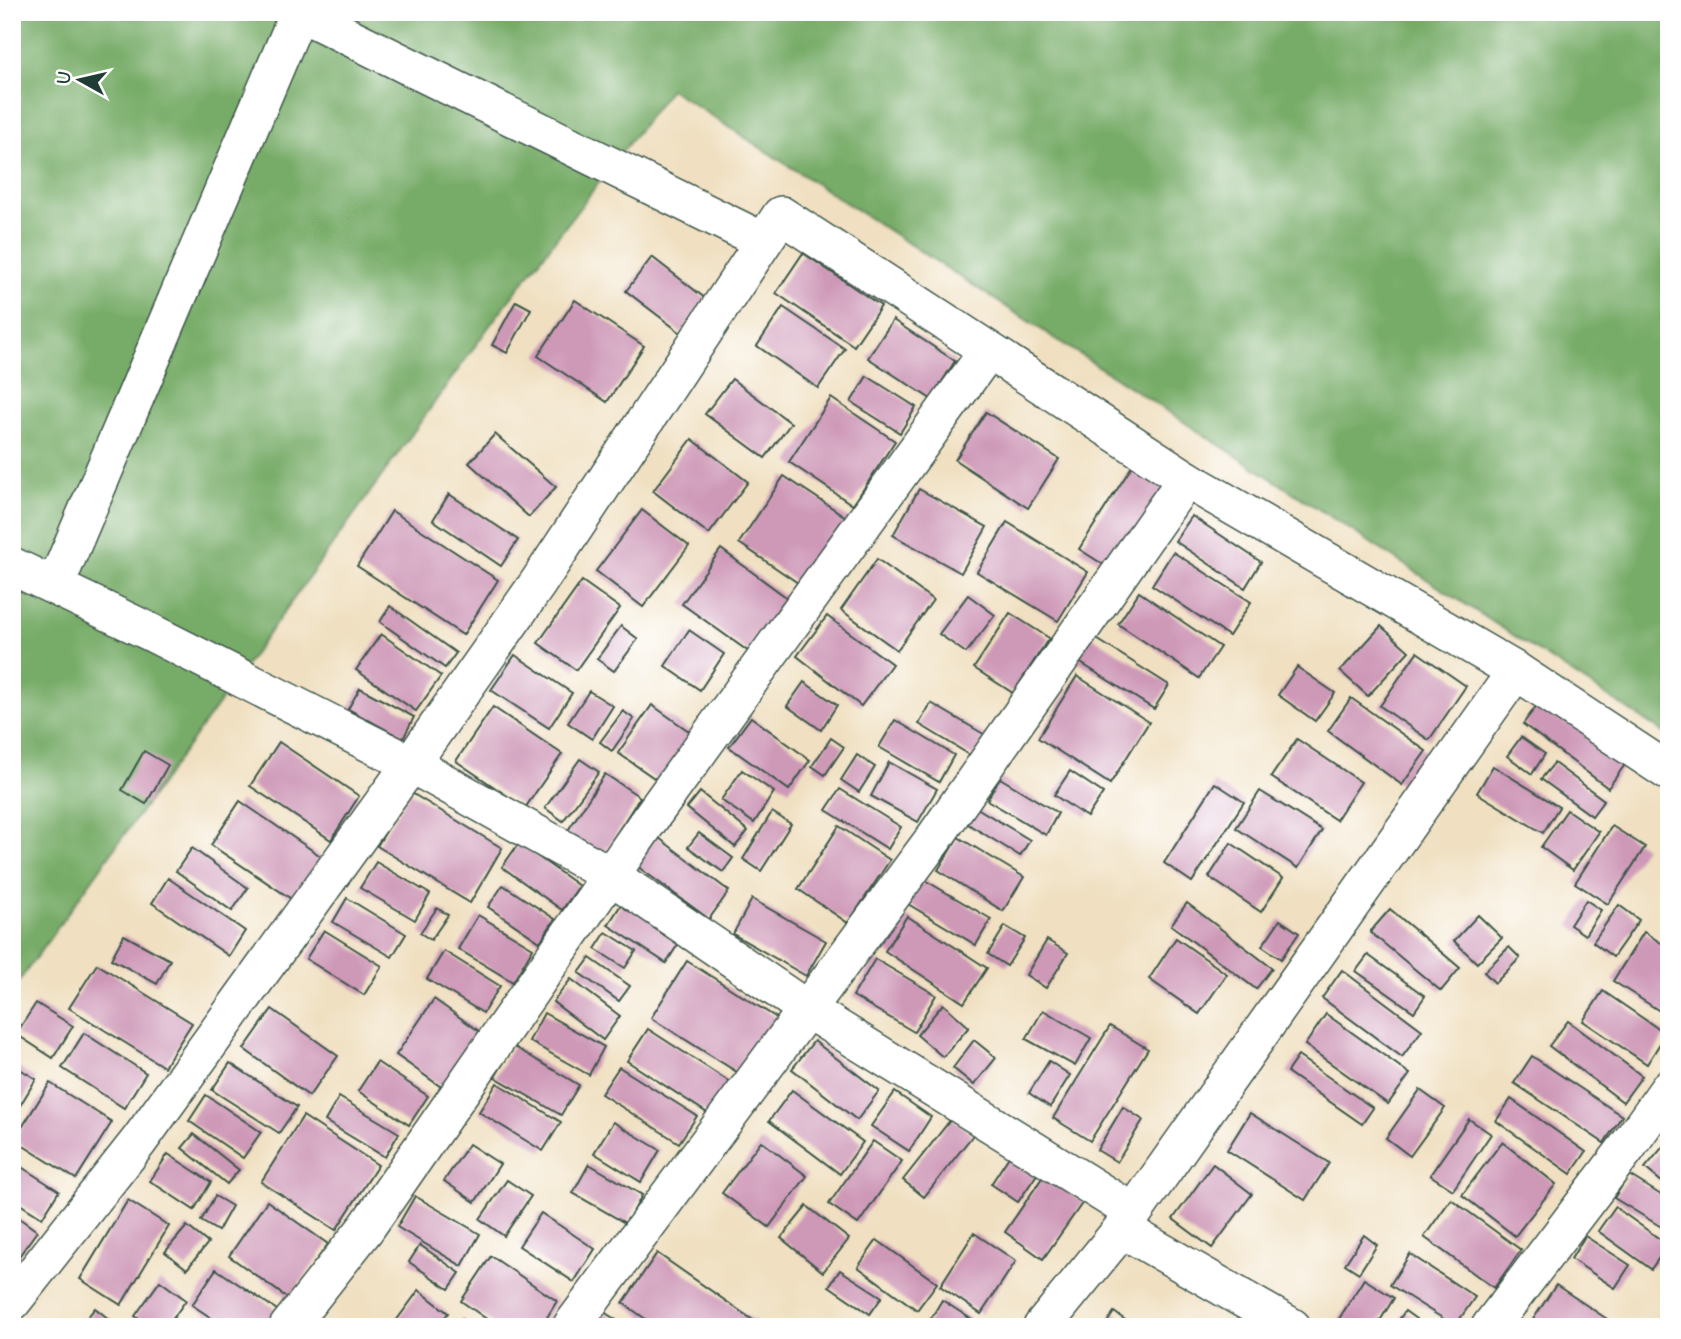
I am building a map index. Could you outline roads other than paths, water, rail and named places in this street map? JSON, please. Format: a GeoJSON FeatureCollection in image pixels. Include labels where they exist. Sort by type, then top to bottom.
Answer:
{"type":"FeatureCollection","features":[{"type":"Feature","properties":{"kind":"street"},"geometry":{"type":"LineString","coordinates":[[55,586],[299,12],[764,241]]}},
{"type":"Feature","properties":{"kind":"street"},"geometry":{"type":"LineString","coordinates":[[12,1302],[139,1141],[411,764],[538,583],[781,215],[1186,480],[1516,671],[1669,772]]}},
{"type":"Feature","properties":{"kind":"street"},"geometry":{"type":"LineString","coordinates":[[288,1327],[366,1228],[610,875],[988,351]]}},
{"type":"Feature","properties":{"kind":"street"},"geometry":{"type":"LineString","coordinates":[[571,1327],[935,837],[1186,480]]}},
{"type":"Feature","properties":{"kind":"street"},"geometry":{"type":"LineString","coordinates":[[12,566],[148,631],[411,764],[610,875],[808,1010],[1292,1327]]}},
{"type":"Feature","properties":{"kind":"street"},"geometry":{"type":"LineString","coordinates":[[1042,1327],[1127,1220],[1516,671]]}},
{"type":"Feature","properties":{"kind":"street"},"geometry":{"type":"LineString","coordinates":[[1490,1327],[1628,1146],[1669,1087]]}}]}
